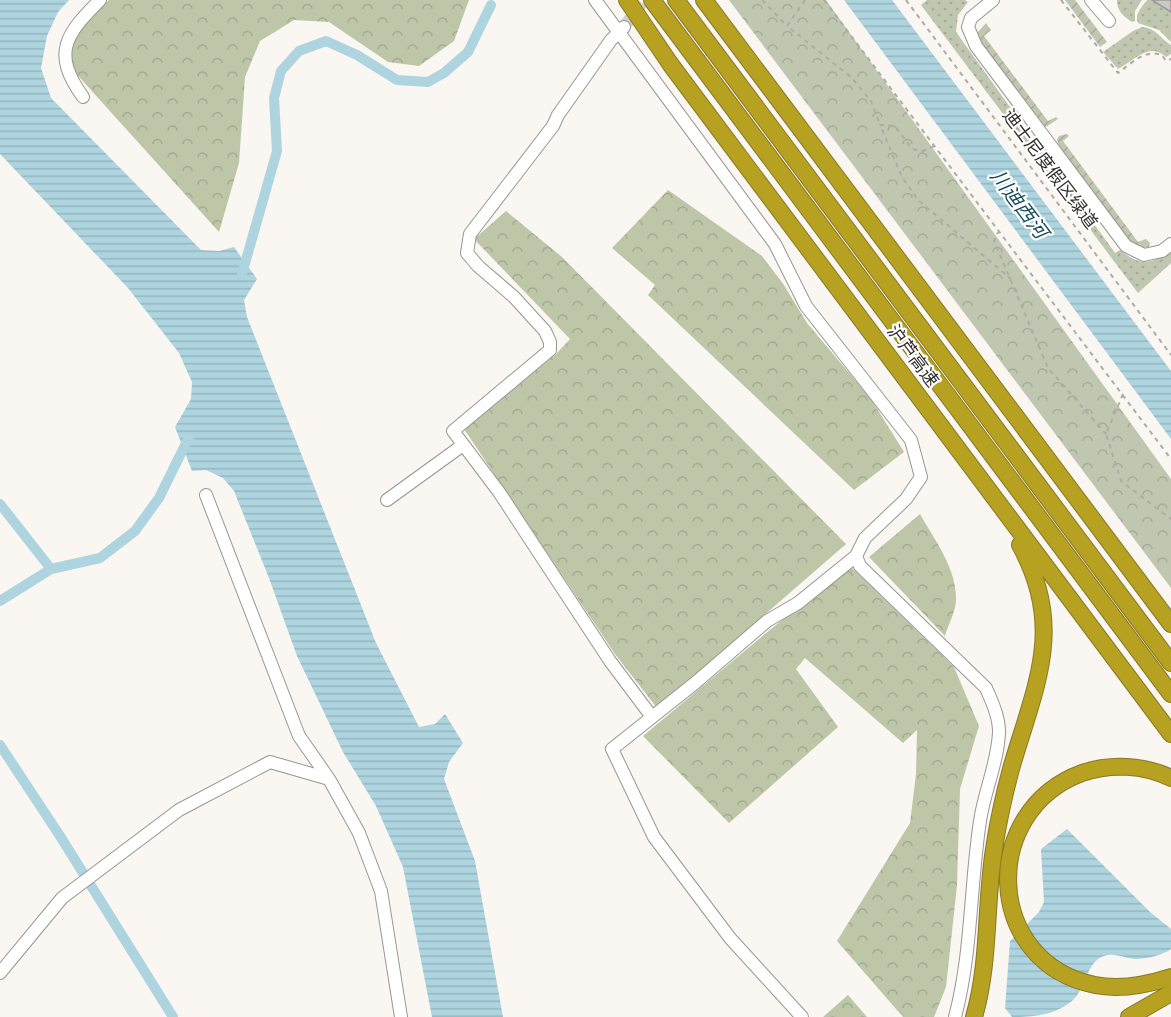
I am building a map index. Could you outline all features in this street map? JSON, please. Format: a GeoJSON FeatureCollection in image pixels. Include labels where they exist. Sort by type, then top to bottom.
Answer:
{"type":"FeatureCollection","features":[{"type":"Feature","properties":{"kind":"highway","name":"沪芦高速"},"geometry":{"type":"LineString","coordinates":[[627,0],[670,65],[1171,734]]}},
{"type":"Feature","properties":{"kind":"highway","name":"沪芦高速"},"geometry":{"type":"LineString","coordinates":[[652,0],[1171,694]]}},
{"type":"Feature","properties":{"kind":"highway","name":"沪芦高速"},"geometry":{"type":"LineString","coordinates":[[676,0],[1171,663]]}},
{"type":"Feature","properties":{"kind":"highway"},"geometry":{"type":"LineString","coordinates":[[704,0],[1171,624]]}},
{"type":"Feature","properties":{"kind":"highway"},"geometry":{"type":"LineString","coordinates":[[889,357],[1014,533],[1037,581],[1043,603],[1044,652],[1037,687],[1000,810],[992,862],[986,961],[981,994],[974,1017]]}},
{"type":"Feature","properties":{"kind":"highway"},"geometry":{"type":"LineString","coordinates":[[1019,421],[1171,609]]}},
{"type":"Feature","properties":{"kind":"highway"},"geometry":{"type":"LineString","coordinates":[[1171,778],[1131,767],[1110,766],[1091,770],[1055,786],[1039,800],[1022,822],[1012,846],[1008,864],[1009,899],[1014,917],[1031,946],[1059,971],[1085,982],[1111,987],[1131,987],[1171,977]]}},
{"type":"Feature","properties":{"kind":"highway"},"geometry":{"type":"LineString","coordinates":[[1129,1017],[1171,993]]}},
{"type":"Feature","properties":{"kind":"street"},"geometry":{"type":"LineString","coordinates":[[82,97],[71,81],[64,52],[70,35],[100,0]]}},
{"type":"Feature","properties":{"kind":"street"},"geometry":{"type":"LineString","coordinates":[[595,0],[621,30],[775,244],[806,306],[911,440],[921,477],[906,499],[865,538],[856,556],[798,603],[767,621],[612,749],[654,837],[730,938],[802,1017]]}},
{"type":"Feature","properties":{"kind":"street"},"geometry":{"type":"LineString","coordinates":[[993,0],[971,18],[968,27],[976,46],[1125,246],[1144,255],[1162,251],[1171,244]]}},
{"type":"Feature","properties":{"kind":"street"},"geometry":{"type":"LineString","coordinates":[[1091,0],[1108,21]]}},
{"type":"Feature","properties":{"kind":"street"},"geometry":{"type":"LineString","coordinates":[[621,30],[558,115],[554,126],[470,234],[467,253],[478,266],[514,297],[545,331],[550,342],[550,350],[453,431],[499,492],[610,661],[652,717]]}},
{"type":"Feature","properties":{"kind":"street"},"geometry":{"type":"LineString","coordinates":[[387,500],[463,444]]}},
{"type":"Feature","properties":{"kind":"street"},"geometry":{"type":"LineString","coordinates":[[206,495],[299,736],[328,779],[359,833],[381,891],[401,1017]]}},
{"type":"Feature","properties":{"kind":"street"},"geometry":{"type":"LineString","coordinates":[[856,556],[860,567],[986,688],[995,707],[999,730],[997,748],[980,821],[964,984],[955,1017]]}},
{"type":"Feature","properties":{"kind":"street"},"geometry":{"type":"LineString","coordinates":[[0,973],[62,898],[179,810],[270,762],[328,779]]}},
{"type":"Feature","properties":{"kind":"path"},"geometry":{"type":"LineString","coordinates":[[762,0],[787,26],[851,77],[872,101],[903,177],[918,200],[1011,279]]}},
{"type":"Feature","properties":{"kind":"path"},"geometry":{"type":"LineString","coordinates":[[787,26],[805,0]]}},
{"type":"Feature","properties":{"kind":"path"},"geometry":{"type":"LineString","coordinates":[[824,0],[1171,459]]}},
{"type":"Feature","properties":{"kind":"path","name":"迪士尼度假区绿道"},"geometry":{"type":"LineString","coordinates":[[906,0],[1171,356]]}},
{"type":"Feature","properties":{"kind":"path"},"geometry":{"type":"LineString","coordinates":[[1061,0],[1118,73],[1141,56],[1149,53],[1162,55],[1166,61],[1171,58]]}},
{"type":"Feature","properties":{"kind":"path"},"geometry":{"type":"LineString","coordinates":[[880,125],[895,126],[912,149],[923,151],[934,146]]}},
{"type":"Feature","properties":{"kind":"path"},"geometry":{"type":"LineString","coordinates":[[999,230],[994,240],[1048,368],[1106,434],[1121,481],[1171,519]]}},
{"type":"Feature","properties":{"kind":"path"},"geometry":{"type":"LineString","coordinates":[[1106,434],[1123,394]]}},
{"type":"Feature","properties":{"kind":"green space"},"geometry":{"type":"Polygon","coordinates":[[[109,0],[469,0],[454,41],[419,66],[388,62],[329,22],[294,20],[260,41],[245,77],[239,163],[219,232],[72,69],[72,45],[82,26],[109,0]]]}},
{"type":"Feature","properties":{"kind":"green space"},"geometry":{"type":"Polygon","coordinates":[[[729,0],[826,0],[1171,479],[1171,588],[729,0]]]}},
{"type":"Feature","properties":{"kind":"green space"},"geometry":{"type":"Polygon","coordinates":[[[927,0],[965,0],[968,2],[958,15],[956,32],[1115,253],[1120,250],[1134,259],[1146,262],[1157,259],[1171,249],[1171,263],[1138,293],[921,5],[927,0]]]}},
{"type":"Feature","properties":{"kind":"green space"},"geometry":{"type":"Polygon","coordinates":[[[1065,0],[1075,0],[1107,42],[1100,47],[1065,0]]]}},
{"type":"Feature","properties":{"kind":"green space"},"geometry":{"type":"Polygon","coordinates":[[[1117,0],[1142,0],[1135,11],[1135,21],[1132,22],[1121,13],[1117,0]]]}},
{"type":"Feature","properties":{"kind":"green space"},"geometry":{"type":"Polygon","coordinates":[[[1147,0],[1152,0],[1171,12],[1171,42],[1159,30],[1138,23],[1138,14],[1147,0]]]}},
{"type":"Feature","properties":{"kind":"green space"},"geometry":{"type":"Polygon","coordinates":[[[986,23],[991,30],[984,36],[1048,121],[1056,117],[1058,119],[1046,127],[982,45],[977,33],[986,23]]]}},
{"type":"Feature","properties":{"kind":"green space"},"geometry":{"type":"Polygon","coordinates":[[[1142,27],[1154,31],[1171,45],[1171,54],[1166,57],[1154,51],[1148,52],[1118,69],[1103,52],[1142,27]]]}},
{"type":"Feature","properties":{"kind":"green space"},"geometry":{"type":"Polygon","coordinates":[[[1067,134],[1069,136],[1063,141],[1138,242],[1146,239],[1150,243],[1149,247],[1142,248],[1131,243],[1060,150],[1057,139],[1067,134]]]}},
{"type":"Feature","properties":{"kind":"green space"},"geometry":{"type":"Polygon","coordinates":[[[668,190],[762,256],[784,285],[807,323],[871,399],[904,452],[854,490],[648,295],[655,285],[612,248],[668,190]]]}},
{"type":"Feature","properties":{"kind":"green space"},"geometry":{"type":"Polygon","coordinates":[[[506,211],[562,257],[846,544],[657,708],[615,654],[464,429],[556,354],[570,339],[474,239],[506,211]]]}},
{"type":"Feature","properties":{"kind":"green space"},"geometry":{"type":"Polygon","coordinates":[[[920,514],[944,555],[953,577],[955,609],[945,636],[869,557],[920,514]]]}},
{"type":"Feature","properties":{"kind":"green space"},"geometry":{"type":"Polygon","coordinates":[[[850,566],[954,667],[979,726],[960,789],[957,885],[946,987],[934,1017],[903,1017],[837,941],[910,823],[916,774],[917,730],[903,743],[805,658],[796,669],[838,727],[729,823],[643,736],[850,566]]]}},
{"type":"Feature","properties":{"kind":"green space"},"geometry":{"type":"Polygon","coordinates":[[[848,995],[867,1017],[823,1017],[848,995]]]}},
{"type":"Feature","properties":{"kind":"water"},"geometry":{"type":"Polygon","coordinates":[[[0,0],[69,0],[58,12],[47,36],[41,68],[51,98],[201,250],[219,251],[234,247],[257,279],[244,300],[247,317],[376,643],[419,727],[435,724],[445,714],[463,743],[449,762],[444,779],[475,861],[503,1017],[432,1017],[403,867],[376,806],[343,752],[297,656],[234,491],[223,478],[206,470],[192,471],[175,427],[191,399],[192,382],[179,353],[128,288],[0,154],[0,0]]]}},
{"type":"Feature","properties":{"kind":"water","name":"川迪西河"},"geometry":{"type":"Polygon","coordinates":[[[844,0],[892,0],[1171,371],[1171,439],[844,0]]]}},
{"type":"Feature","properties":{"kind":"water"},"geometry":{"type":"Polygon","coordinates":[[[1067,829],[1150,912],[1171,929],[1171,949],[1159,955],[1140,959],[1104,956],[1093,964],[1081,989],[1066,1005],[1044,1014],[1012,1017],[1005,1008],[1010,941],[1039,912],[1044,902],[1041,849],[1067,829]]]}},
{"type":"Feature","properties":{"kind":"building"},"geometry":{"type":"Polygon","coordinates":[[[1152,0],[1171,0],[1171,12],[1152,0]]]}},
{"type":"Feature","properties":{"kind":"waterway"},"geometry":{"type":"LineString","coordinates":[[242,274],[277,151],[274,98],[281,71],[299,51],[326,41],[357,55],[397,80],[428,82],[444,73],[468,52],[491,5]]}},
{"type":"Feature","properties":{"kind":"waterway"},"geometry":{"type":"LineString","coordinates":[[0,601],[51,569],[100,558],[135,531],[159,498],[189,437]]}},
{"type":"Feature","properties":{"kind":"waterway"},"geometry":{"type":"LineString","coordinates":[[0,504],[51,569]]}},
{"type":"Feature","properties":{"kind":"waterway"},"geometry":{"type":"LineString","coordinates":[[0,745],[173,1017]]}},
{"type":"Feature","properties":{"kind":"tunnel"},"geometry":{"type":"LineString","coordinates":[[624,27],[644,0]]}}]}
